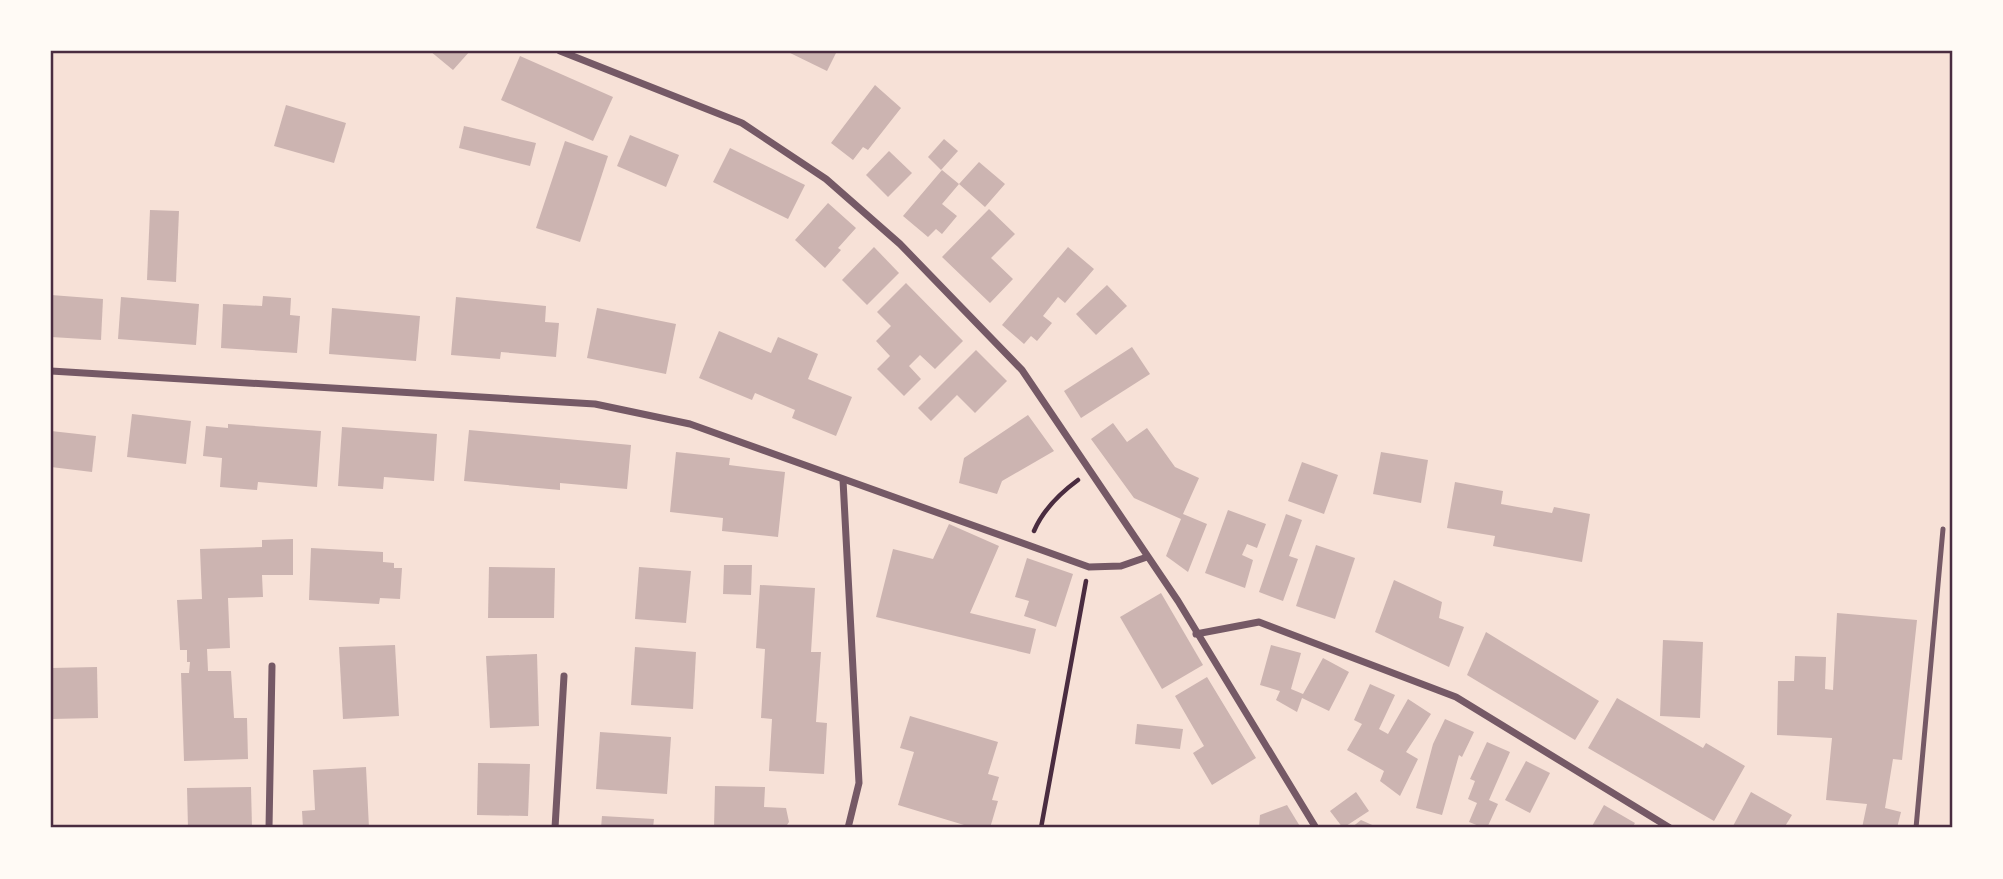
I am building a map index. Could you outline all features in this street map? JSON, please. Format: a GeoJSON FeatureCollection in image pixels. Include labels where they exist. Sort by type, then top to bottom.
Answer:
{"type":"FeatureCollection","features":[{"type":"Feature","properties":{"kind":"street"},"geometry":{"type":"LineString","coordinates":[[560,51],[742,123],[826,178],[900,244],[1022,370],[1178,601],[1316,828]]}},
{"type":"Feature","properties":{"kind":"street"},"geometry":{"type":"LineString","coordinates":[[51,371],[595,404],[690,424],[1089,567],[1121,566],[1147,557]]}},
{"type":"Feature","properties":{"kind":"street"},"geometry":{"type":"LineString","coordinates":[[843,480],[859,783],[848,828]]}},
{"type":"Feature","properties":{"kind":"street"},"geometry":{"type":"LineString","coordinates":[[1196,634],[1259,622],[1455,697],[1670,828]]}},
{"type":"Feature","properties":{"kind":"street"},"geometry":{"type":"LineString","coordinates":[[269,828],[272,666]]}},
{"type":"Feature","properties":{"kind":"street"},"geometry":{"type":"LineString","coordinates":[[555,828],[564,676]]}},
{"type":"Feature","properties":{"kind":"lane"},"geometry":{"type":"LineString","coordinates":[[1916,828],[1943,530]]}},
{"type":"Feature","properties":{"kind":"path"},"geometry":{"type":"LineString","coordinates":[[1028,545],[1040,517],[1064,490],[1073,484]]}},
{"type":"Feature","properties":{"kind":"path"},"geometry":{"type":"LineString","coordinates":[[1041,828],[1089,567]]}},
{"type":"Feature","properties":{"kind":"building"},"geometry":{"type":"Polygon","coordinates":[[[430,51],[470,51],[453,70],[430,51]]]}},
{"type":"Feature","properties":{"kind":"building"},"geometry":{"type":"Polygon","coordinates":[[[786,51],[837,51],[827,71],[786,51]]]}},
{"type":"Feature","properties":{"kind":"building"},"geometry":{"type":"Polygon","coordinates":[[[520,56],[613,97],[593,141],[501,100],[520,56]]]}},
{"type":"Feature","properties":{"kind":"building"},"geometry":{"type":"Polygon","coordinates":[[[875,85],[901,108],[868,150],[863,147],[853,160],[831,143],[875,85]]]}},
{"type":"Feature","properties":{"kind":"building"},"geometry":{"type":"Polygon","coordinates":[[[286,105],[346,123],[334,163],[274,146],[286,105]]]}},
{"type":"Feature","properties":{"kind":"building"},"geometry":{"type":"Polygon","coordinates":[[[464,126],[536,143],[530,166],[459,148],[464,126]]]}},
{"type":"Feature","properties":{"kind":"building"},"geometry":{"type":"Polygon","coordinates":[[[630,135],[679,155],[666,187],[617,166],[630,135]]]}},
{"type":"Feature","properties":{"kind":"building"},"geometry":{"type":"Polygon","coordinates":[[[944,139],[958,151],[941,170],[928,157],[944,139]]]}},
{"type":"Feature","properties":{"kind":"building"},"geometry":{"type":"Polygon","coordinates":[[[565,141],[608,156],[580,242],[536,228],[565,141]]]}},
{"type":"Feature","properties":{"kind":"building"},"geometry":{"type":"Polygon","coordinates":[[[730,148],[805,185],[788,219],[713,182],[730,148]]]}},
{"type":"Feature","properties":{"kind":"building"},"geometry":{"type":"Polygon","coordinates":[[[889,151],[912,173],[888,197],[866,175],[889,151]]]}},
{"type":"Feature","properties":{"kind":"building"},"geometry":{"type":"Polygon","coordinates":[[[979,162],[1005,184],[985,207],[959,184],[979,162]]]}},
{"type":"Feature","properties":{"kind":"building"},"geometry":{"type":"Polygon","coordinates":[[[942,170],[959,184],[942,204],[957,216],[942,234],[936,229],[928,237],[903,216],[942,170]]]}},
{"type":"Feature","properties":{"kind":"building"},"geometry":{"type":"Polygon","coordinates":[[[828,203],[856,228],[825,268],[795,240],[828,203]]]}},
{"type":"Feature","properties":{"kind":"building"},"geometry":{"type":"Polygon","coordinates":[[[989,209],[1015,234],[991,258],[1013,279],[990,303],[942,257],[989,209]]]}},
{"type":"Feature","properties":{"kind":"building"},"geometry":{"type":"Polygon","coordinates":[[[150,210],[179,211],[176,282],[147,280],[150,210]]]}},
{"type":"Feature","properties":{"kind":"building"},"geometry":{"type":"Polygon","coordinates":[[[874,247],[899,273],[867,305],[842,280],[874,247]]]}},
{"type":"Feature","properties":{"kind":"building"},"geometry":{"type":"Polygon","coordinates":[[[1068,247],[1094,269],[1065,303],[1058,297],[1043,316],[1052,323],[1037,341],[1031,336],[1024,344],[1002,325],[1068,247]]]}},
{"type":"Feature","properties":{"kind":"building"},"geometry":{"type":"Polygon","coordinates":[[[906,283],[963,341],[935,369],[920,355],[909,366],[921,379],[904,396],[877,369],[890,356],[876,341],[891,326],[877,312],[906,283]]]}},
{"type":"Feature","properties":{"kind":"building"},"geometry":{"type":"Polygon","coordinates":[[[1107,285],[1127,306],[1096,335],[1076,314],[1107,285]]]}},
{"type":"Feature","properties":{"kind":"building"},"geometry":{"type":"Polygon","coordinates":[[[51,295],[103,299],[101,340],[51,337],[51,295]]]}},
{"type":"Feature","properties":{"kind":"building"},"geometry":{"type":"Polygon","coordinates":[[[263,296],[291,298],[290,315],[300,316],[297,353],[221,348],[223,304],[262,306],[263,296]]]}},
{"type":"Feature","properties":{"kind":"building"},"geometry":{"type":"Polygon","coordinates":[[[121,297],[199,304],[196,345],[118,339],[121,297]]]}},
{"type":"Feature","properties":{"kind":"building"},"geometry":{"type":"Polygon","coordinates":[[[456,297],[546,306],[545,322],[559,323],[556,357],[501,352],[500,359],[451,355],[456,297]]]}},
{"type":"Feature","properties":{"kind":"building"},"geometry":{"type":"Polygon","coordinates":[[[332,308],[420,316],[416,361],[329,354],[332,308]]]}},
{"type":"Feature","properties":{"kind":"building"},"geometry":{"type":"Polygon","coordinates":[[[597,308],[676,324],[666,374],[587,358],[597,308]]]}},
{"type":"Feature","properties":{"kind":"building"},"geometry":{"type":"Polygon","coordinates":[[[719,331],[771,353],[778,337],[818,354],[808,379],[852,397],[836,436],[792,418],[795,410],[755,393],[752,400],[699,378],[719,331]]]}},
{"type":"Feature","properties":{"kind":"building"},"geometry":{"type":"Polygon","coordinates":[[[1132,347],[1150,374],[1081,418],[1064,391],[1132,347]]]}},
{"type":"Feature","properties":{"kind":"building"},"geometry":{"type":"Polygon","coordinates":[[[976,350],[1007,381],[975,413],[957,395],[931,421],[918,408],[976,350]]]}},
{"type":"Feature","properties":{"kind":"building"},"geometry":{"type":"Polygon","coordinates":[[[132,414],[191,421],[186,464],[127,457],[132,414]]]}},
{"type":"Feature","properties":{"kind":"building"},"geometry":{"type":"Polygon","coordinates":[[[1028,415],[1054,451],[1002,481],[997,494],[959,483],[964,458],[1028,415]]]}},
{"type":"Feature","properties":{"kind":"building"},"geometry":{"type":"Polygon","coordinates":[[[1113,423],[1127,442],[1147,428],[1175,467],[1199,478],[1183,514],[1207,524],[1188,572],[1166,556],[1181,519],[1134,498],[1091,439],[1113,423]]]}},
{"type":"Feature","properties":{"kind":"building"},"geometry":{"type":"Polygon","coordinates":[[[228,424],[321,431],[317,487],[258,482],[257,490],[220,487],[222,458],[203,456],[206,426],[228,428],[228,424]]]}},
{"type":"Feature","properties":{"kind":"building"},"geometry":{"type":"Polygon","coordinates":[[[342,427],[437,434],[434,481],[384,477],[383,489],[338,486],[342,427]]]}},
{"type":"Feature","properties":{"kind":"building"},"geometry":{"type":"Polygon","coordinates":[[[469,430],[631,445],[627,489],[560,483],[560,490],[464,481],[469,430]]]}},
{"type":"Feature","properties":{"kind":"building"},"geometry":{"type":"Polygon","coordinates":[[[51,431],[96,436],[92,472],[51,467],[51,431]]]}},
{"type":"Feature","properties":{"kind":"building"},"geometry":{"type":"Polygon","coordinates":[[[676,452],[730,458],[729,465],[785,472],[778,537],[722,531],[723,518],[670,512],[676,452]]]}},
{"type":"Feature","properties":{"kind":"building"},"geometry":{"type":"Polygon","coordinates":[[[1381,452],[1428,460],[1421,503],[1373,494],[1381,452]]]}},
{"type":"Feature","properties":{"kind":"building"},"geometry":{"type":"Polygon","coordinates":[[[1302,462],[1338,475],[1324,514],[1288,501],[1302,462]]]}},
{"type":"Feature","properties":{"kind":"building"},"geometry":{"type":"Polygon","coordinates":[[[1455,482],[1503,491],[1501,504],[1552,513],[1554,507],[1590,514],[1582,562],[1493,546],[1495,536],[1447,528],[1455,482]]]}},
{"type":"Feature","properties":{"kind":"building"},"geometry":{"type":"Polygon","coordinates":[[[1228,510],[1266,524],[1257,548],[1247,544],[1242,555],[1253,560],[1245,588],[1205,573],[1228,510]]]}},
{"type":"Feature","properties":{"kind":"building"},"geometry":{"type":"Polygon","coordinates":[[[1286,514],[1302,520],[1289,556],[1298,559],[1283,601],[1259,592],[1286,514]]]}},
{"type":"Feature","properties":{"kind":"building"},"geometry":{"type":"Polygon","coordinates":[[[949,524],[999,546],[970,613],[1036,629],[1030,654],[876,617],[893,549],[933,559],[949,524]]]}},
{"type":"Feature","properties":{"kind":"building"},"geometry":{"type":"Polygon","coordinates":[[[293,539],[293,575],[262,575],[263,597],[228,598],[230,648],[207,649],[208,671],[231,671],[234,718],[247,718],[248,759],[184,761],[181,673],[189,673],[190,662],[187,662],[187,650],[180,650],[177,600],[202,599],[200,549],[262,547],[262,540],[293,539]]]}},
{"type":"Feature","properties":{"kind":"building"},"geometry":{"type":"Polygon","coordinates":[[[1316,545],[1355,558],[1335,619],[1296,606],[1316,545]]]}},
{"type":"Feature","properties":{"kind":"building"},"geometry":{"type":"Polygon","coordinates":[[[311,548],[383,552],[383,562],[394,563],[394,568],[402,568],[400,599],[380,598],[379,604],[309,600],[311,548]]]}},
{"type":"Feature","properties":{"kind":"building"},"geometry":{"type":"Polygon","coordinates":[[[1027,558],[1073,574],[1056,627],[1024,616],[1029,601],[1015,597],[1027,558]]]}},
{"type":"Feature","properties":{"kind":"building"},"geometry":{"type":"Polygon","coordinates":[[[724,565],[752,565],[751,595],[723,594],[724,565]]]}},
{"type":"Feature","properties":{"kind":"building"},"geometry":{"type":"Polygon","coordinates":[[[489,567],[555,568],[554,618],[488,618],[489,567]]]}},
{"type":"Feature","properties":{"kind":"building"},"geometry":{"type":"Polygon","coordinates":[[[639,567],[691,571],[686,623],[635,619],[639,567]]]}},
{"type":"Feature","properties":{"kind":"building"},"geometry":{"type":"Polygon","coordinates":[[[1394,580],[1442,602],[1439,618],[1464,627],[1449,667],[1375,632],[1394,580]]]}},
{"type":"Feature","properties":{"kind":"building"},"geometry":{"type":"Polygon","coordinates":[[[760,585],[815,588],[811,652],[821,652],[816,722],[827,723],[824,774],[769,771],[772,719],[761,718],[765,649],[756,648],[760,585]]]}},
{"type":"Feature","properties":{"kind":"building"},"geometry":{"type":"Polygon","coordinates":[[[1161,593],[1203,665],[1162,689],[1120,617],[1161,593]]]}},
{"type":"Feature","properties":{"kind":"building"},"geometry":{"type":"Polygon","coordinates":[[[1837,613],[1917,620],[1902,760],[1893,759],[1885,808],[1901,812],[1897,828],[1862,828],[1867,804],[1826,800],[1832,738],[1777,735],[1778,681],[1794,681],[1795,656],[1826,657],[1825,689],[1833,690],[1837,613]]]}},
{"type":"Feature","properties":{"kind":"building"},"geometry":{"type":"Polygon","coordinates":[[[1486,632],[1599,701],[1575,740],[1467,675],[1486,632]]]}},
{"type":"Feature","properties":{"kind":"building"},"geometry":{"type":"Polygon","coordinates":[[[1663,640],[1703,642],[1700,718],[1660,716],[1663,640]]]}},
{"type":"Feature","properties":{"kind":"building"},"geometry":{"type":"Polygon","coordinates":[[[395,645],[399,716],[343,719],[339,647],[395,645]]]}},
{"type":"Feature","properties":{"kind":"building"},"geometry":{"type":"Polygon","coordinates":[[[1271,645],[1301,653],[1291,689],[1303,694],[1323,658],[1349,672],[1329,711],[1302,698],[1297,712],[1276,700],[1280,691],[1260,685],[1271,645]]]}},
{"type":"Feature","properties":{"kind":"building"},"geometry":{"type":"Polygon","coordinates":[[[635,647],[696,652],[693,709],[631,705],[635,647]]]}},
{"type":"Feature","properties":{"kind":"building"},"geometry":{"type":"Polygon","coordinates":[[[537,654],[539,726],[490,728],[486,656],[537,654]]]}},
{"type":"Feature","properties":{"kind":"building"},"geometry":{"type":"Polygon","coordinates":[[[97,667],[98,718],[51,719],[51,668],[97,667]]]}},
{"type":"Feature","properties":{"kind":"building"},"geometry":{"type":"Polygon","coordinates":[[[1207,677],[1256,758],[1212,785],[1193,753],[1204,746],[1175,696],[1207,677]]]}},
{"type":"Feature","properties":{"kind":"building"},"geometry":{"type":"Polygon","coordinates":[[[1370,684],[1395,695],[1379,729],[1388,734],[1408,699],[1431,714],[1406,752],[1418,759],[1400,796],[1380,781],[1384,771],[1347,750],[1362,724],[1354,720],[1370,684]]]}},
{"type":"Feature","properties":{"kind":"building"},"geometry":{"type":"Polygon","coordinates":[[[1617,698],[1703,748],[1706,743],[1745,766],[1714,821],[1588,748],[1617,698]]]}},
{"type":"Feature","properties":{"kind":"building"},"geometry":{"type":"Polygon","coordinates":[[[910,716],[998,742],[988,774],[999,777],[992,800],[998,801],[990,828],[974,828],[898,805],[914,752],[900,748],[910,716]]]}},
{"type":"Feature","properties":{"kind":"building"},"geometry":{"type":"Polygon","coordinates":[[[1445,719],[1474,732],[1462,757],[1459,755],[1442,815],[1416,808],[1433,744],[1445,719]]]}},
{"type":"Feature","properties":{"kind":"building"},"geometry":{"type":"Polygon","coordinates":[[[1137,724],[1183,729],[1180,749],[1135,744],[1137,724]]]}},
{"type":"Feature","properties":{"kind":"building"},"geometry":{"type":"Polygon","coordinates":[[[600,732],[671,737],[667,794],[596,789],[600,732]]]}},
{"type":"Feature","properties":{"kind":"building"},"geometry":{"type":"Polygon","coordinates":[[[1487,742],[1510,752],[1489,800],[1498,804],[1487,828],[1484,828],[1469,822],[1477,803],[1468,799],[1475,781],[1470,779],[1487,742]]]}},
{"type":"Feature","properties":{"kind":"building"},"geometry":{"type":"Polygon","coordinates":[[[1526,761],[1550,773],[1530,813],[1505,800],[1526,761]]]}},
{"type":"Feature","properties":{"kind":"building"},"geometry":{"type":"Polygon","coordinates":[[[478,763],[530,764],[528,816],[477,815],[478,763]]]}},
{"type":"Feature","properties":{"kind":"building"},"geometry":{"type":"Polygon","coordinates":[[[366,767],[369,828],[303,828],[302,811],[315,810],[313,770],[366,767]]]}},
{"type":"Feature","properties":{"kind":"building"},"geometry":{"type":"Polygon","coordinates":[[[715,786],[765,787],[764,807],[786,808],[789,822],[785,828],[714,828],[715,786]]]}},
{"type":"Feature","properties":{"kind":"building"},"geometry":{"type":"Polygon","coordinates":[[[251,787],[252,828],[188,828],[187,788],[251,787]]]}},
{"type":"Feature","properties":{"kind":"building"},"geometry":{"type":"Polygon","coordinates":[[[1356,792],[1369,811],[1343,828],[1330,811],[1356,792]]]}},
{"type":"Feature","properties":{"kind":"building"},"geometry":{"type":"Polygon","coordinates":[[[1751,792],[1792,815],[1784,828],[1732,828],[1751,792]]]}},
{"type":"Feature","properties":{"kind":"building"},"geometry":{"type":"Polygon","coordinates":[[[1287,805],[1301,828],[1259,828],[1260,815],[1287,805]]]}},
{"type":"Feature","properties":{"kind":"building"},"geometry":{"type":"Polygon","coordinates":[[[1604,805],[1635,823],[1632,828],[1591,828],[1604,805]]]}},
{"type":"Feature","properties":{"kind":"building"},"geometry":{"type":"Polygon","coordinates":[[[602,816],[654,819],[653,828],[601,828],[602,816]]]}},
{"type":"Feature","properties":{"kind":"building"},"geometry":{"type":"Polygon","coordinates":[[[1361,820],[1379,828],[1351,828],[1361,820]]]}}]}
